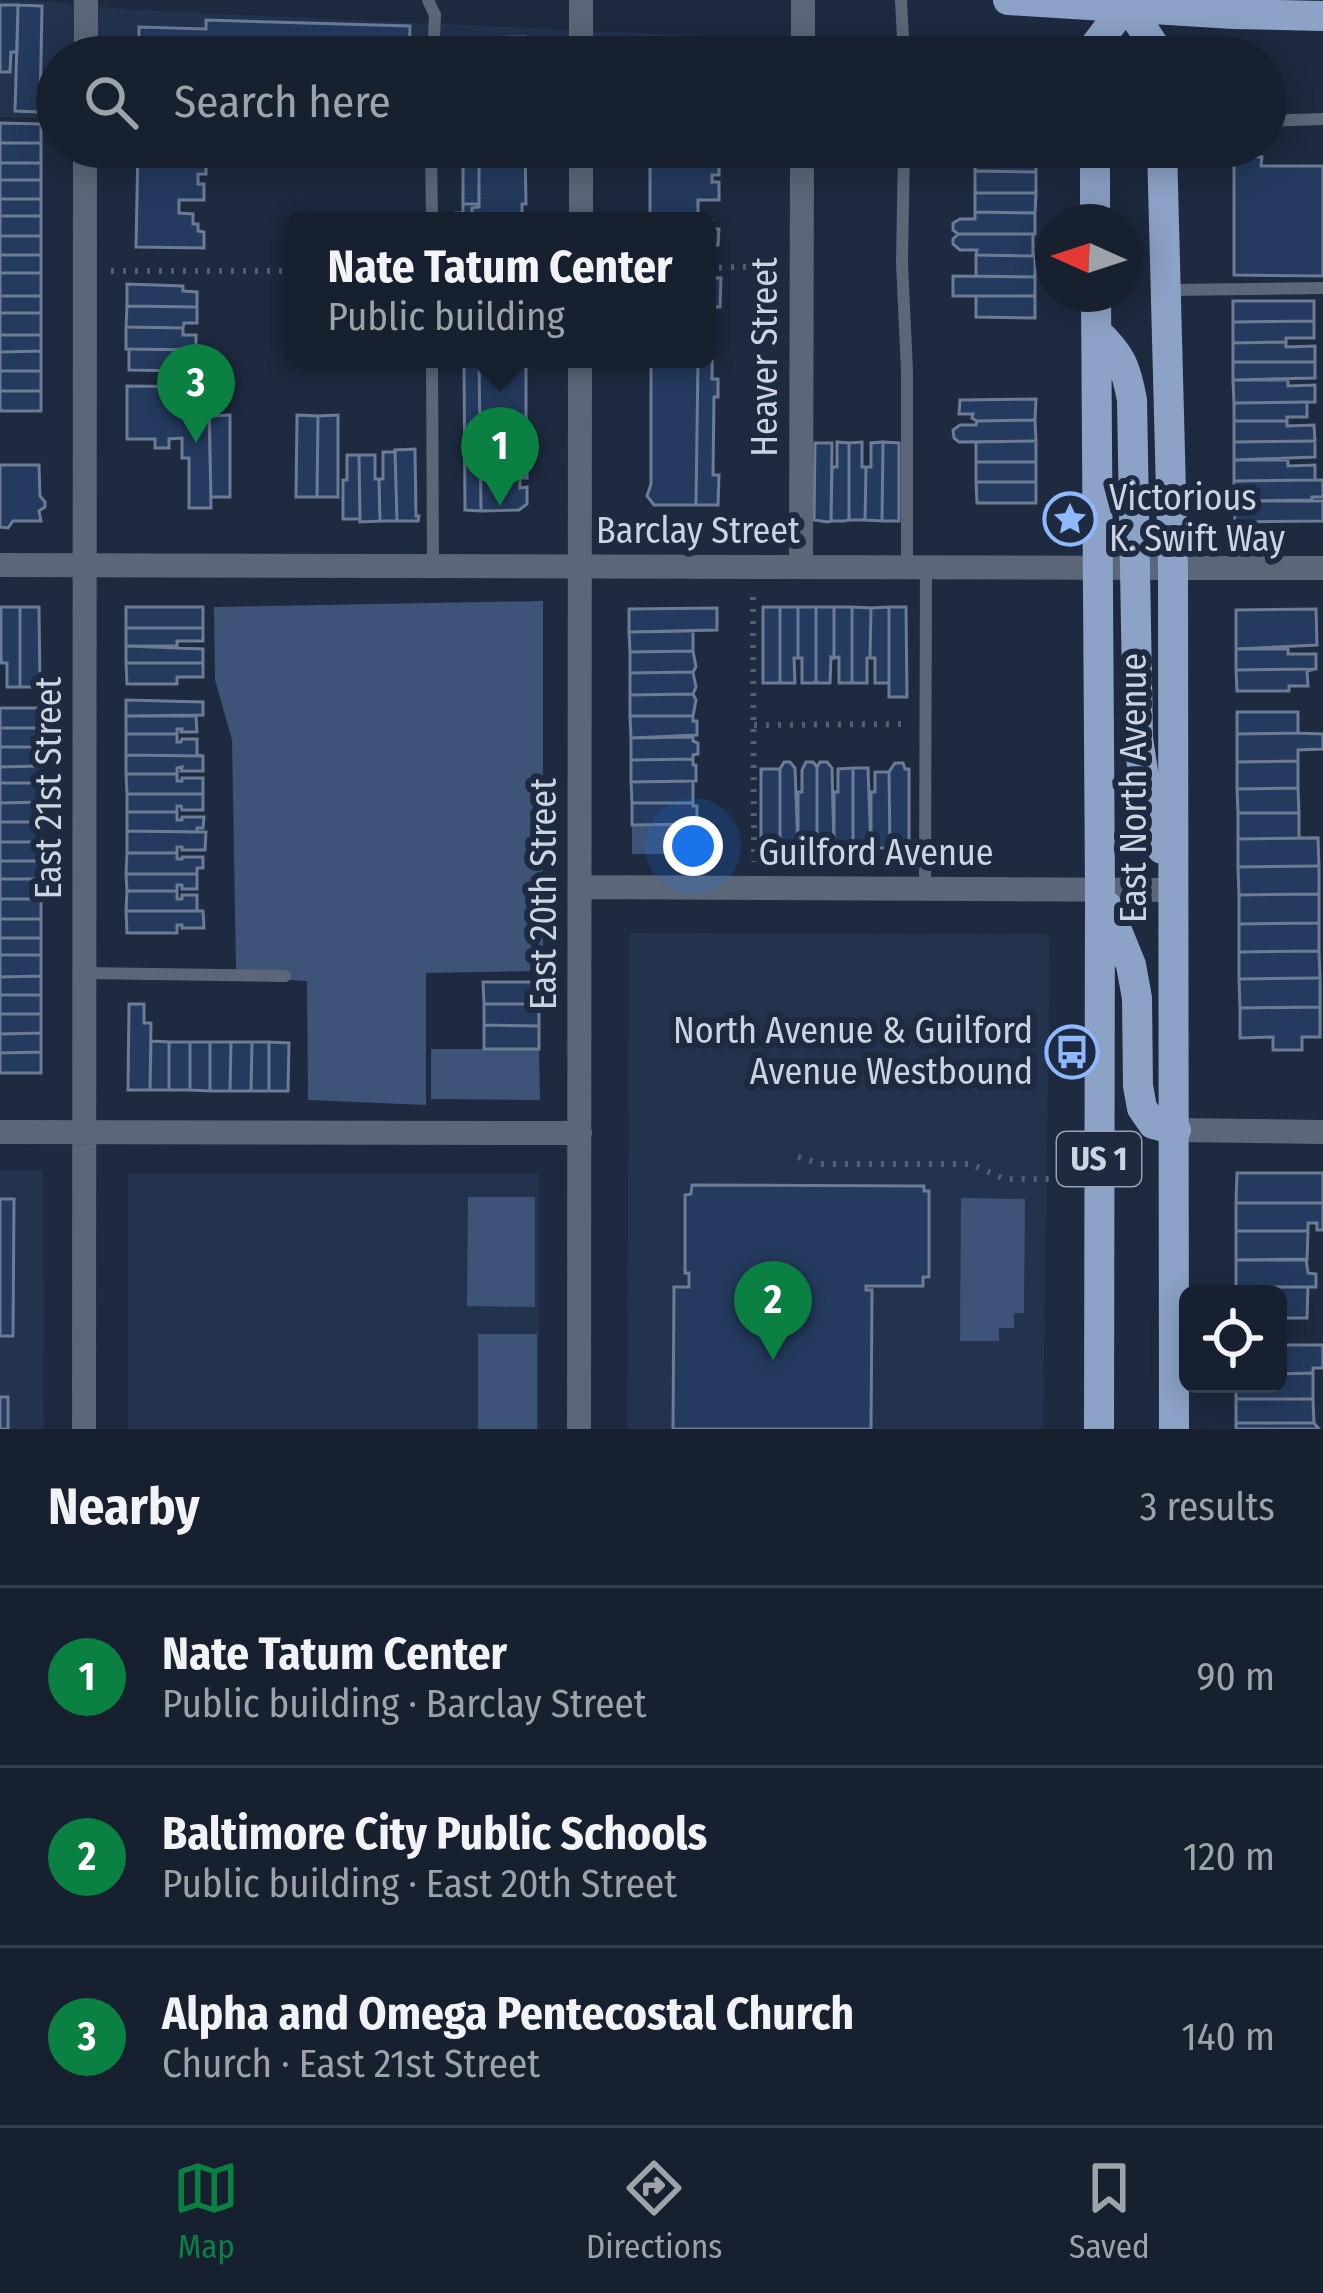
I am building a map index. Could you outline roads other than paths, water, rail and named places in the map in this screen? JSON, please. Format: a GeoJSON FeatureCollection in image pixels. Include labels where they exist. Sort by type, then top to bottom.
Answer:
{"type":"FeatureCollection","features":[{"type":"Feature","properties":{"kind":"main road"},"geometry":{"type":"LineString","coordinates":[[1008,0],[1323,16]]}},
{"type":"Feature","properties":{"kind":"main road"},"geometry":{"type":"LineString","coordinates":[[1102,36],[1124,3]]}},
{"type":"Feature","properties":{"kind":"main road"},"geometry":{"type":"LineString","coordinates":[[1124,3],[1147,36]]}},
{"type":"Feature","properties":{"kind":"main road"},"geometry":{"type":"LineString","coordinates":[[1095,168],[1095,204]]}},
{"type":"Feature","properties":{"kind":"main road","name":"East North Avenue"},"geometry":{"type":"LineString","coordinates":[[1162,168],[1174,568],[1174,1429]]}},
{"type":"Feature","properties":{"kind":"main road","name":"East North Avenue"},"geometry":{"type":"LineString","coordinates":[[1096,312],[1099,1429]]}},
{"type":"Feature","properties":{"kind":"main road"},"geometry":{"type":"LineString","coordinates":[[1096,332],[1118,352],[1132,400],[1138,738],[1173,890]]}},
{"type":"Feature","properties":{"kind":"main road"},"geometry":{"type":"LineString","coordinates":[[1100,890],[1131,965],[1142,1108],[1153,1124],[1176,1130]]}},
{"type":"Feature","properties":{"kind":"street"},"geometry":{"type":"LineString","coordinates":[[86,0],[86,36]]}},
{"type":"Feature","properties":{"kind":"street"},"geometry":{"type":"LineString","coordinates":[[580,36],[581,0]]}},
{"type":"Feature","properties":{"kind":"street"},"geometry":{"type":"LineString","coordinates":[[802,36],[803,0]]}},
{"type":"Feature","properties":{"kind":"street","name":"East 21st Street"},"geometry":{"type":"LineString","coordinates":[[84,1429],[86,168]]}},
{"type":"Feature","properties":{"kind":"street"},"geometry":{"type":"LineString","coordinates":[[580,168],[580,212]]}},
{"type":"Feature","properties":{"kind":"street","name":"Heaver Street"},"geometry":{"type":"LineString","coordinates":[[801,567],[802,168]]}},
{"type":"Feature","properties":{"kind":"street","name":"East 20th Street"},"geometry":{"type":"LineString","coordinates":[[579,1429],[580,368]]}},
{"type":"Feature","properties":{"kind":"street","name":"Barclay Street"},"geometry":{"type":"LineString","coordinates":[[0,565],[1323,568]]}},
{"type":"Feature","properties":{"kind":"street","name":"Guilford Avenue"},"geometry":{"type":"LineString","coordinates":[[580,887],[1173,890]]}},
{"type":"Feature","properties":{"kind":"street"},"geometry":{"type":"LineString","coordinates":[[1176,1130],[1323,1132]]}},
{"type":"Feature","properties":{"kind":"street"},"geometry":{"type":"LineString","coordinates":[[0,1132],[580,1133]]}},
{"type":"Feature","properties":{"kind":"lane"},"geometry":{"type":"LineString","coordinates":[[428,0],[435,15],[434,36]]}},
{"type":"Feature","properties":{"kind":"lane"},"geometry":{"type":"LineString","coordinates":[[902,0],[903,36]]}},
{"type":"Feature","properties":{"kind":"lane"},"geometry":{"type":"LineString","coordinates":[[1287,120],[1323,119]]}},
{"type":"Feature","properties":{"kind":"lane"},"geometry":{"type":"LineString","coordinates":[[431,168],[432,212]]}},
{"type":"Feature","properties":{"kind":"lane"},"geometry":{"type":"LineString","coordinates":[[904,168],[902,263],[925,724],[925,890]]}},
{"type":"Feature","properties":{"kind":"lane"},"geometry":{"type":"LineString","coordinates":[[1165,290],[1323,288]]}},
{"type":"Feature","properties":{"kind":"lane"},"geometry":{"type":"LineString","coordinates":[[432,368],[433,566]]}},
{"type":"Feature","properties":{"kind":"lane"},"geometry":{"type":"LineString","coordinates":[[84,973],[285,976]]}},
{"type":"Feature","properties":{"kind":"place","name":"Alpha and Omega Pentecostal Church"},"geometry":{"type":"Point","coordinates":[196,443]}},
{"type":"Feature","properties":{"kind":"place","name":"Nate Tatum Center"},"geometry":{"type":"Point","coordinates":[500,506]}},
{"type":"Feature","properties":{"kind":"place","name":"Victorious K. Swift Way"},"geometry":{"type":"Point","coordinates":[1070,519]}},
{"type":"Feature","properties":{"kind":"place","name":"North Avenue & Guilford Avenue Westbound"},"geometry":{"type":"Point","coordinates":[1072,1052]}},
{"type":"Feature","properties":{"kind":"place","name":"Baltimore City Public Schools"},"geometry":{"type":"Point","coordinates":[773,1360]}}]}
